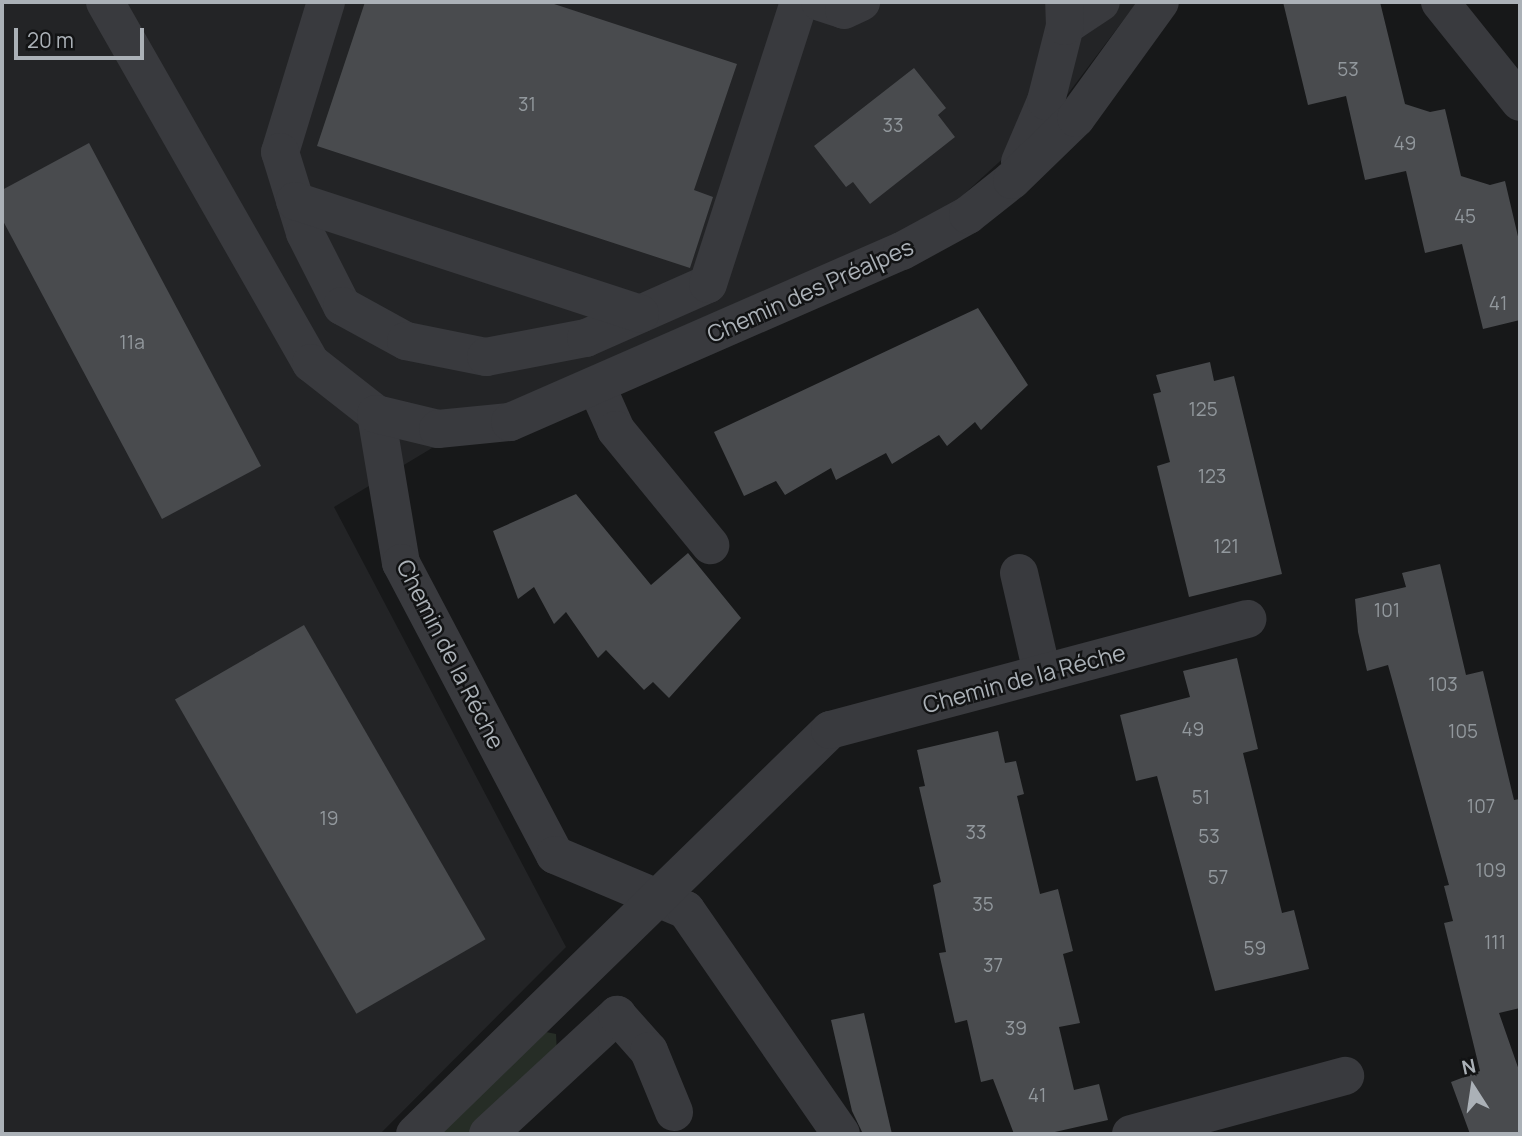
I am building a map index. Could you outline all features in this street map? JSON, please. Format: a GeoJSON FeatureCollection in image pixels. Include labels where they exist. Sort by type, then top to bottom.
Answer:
{"type":"FeatureCollection","features":[{"type":"Feature","properties":{"kind":"street"},"geometry":{"type":"LineString","coordinates":[[105,2],[311,363],[376,414]]}},
{"type":"Feature","properties":{"kind":"street"},"geometry":{"type":"LineString","coordinates":[[326,2],[280,152],[295,201],[342,306],[406,341],[485,357],[586,338],[708,284],[799,2]]}},
{"type":"Feature","properties":{"kind":"street"},"geometry":{"type":"LineString","coordinates":[[820,2],[844,10],[861,2]]}},
{"type":"Feature","properties":{"kind":"street"},"geometry":{"type":"LineString","coordinates":[[1012,180],[1046,101],[1065,14],[1101,2]]}},
{"type":"Feature","properties":{"kind":"street","name":"Chemin des Préalpes"},"geometry":{"type":"LineString","coordinates":[[376,414],[462,430],[510,422],[902,251],[968,215],[1012,180],[1076,118],[1160,2]]}},
{"type":"Feature","properties":{"kind":"street"},"geometry":{"type":"LineString","coordinates":[[1440,2],[1520,103]]}},
{"type":"Feature","properties":{"kind":"street"},"geometry":{"type":"LineString","coordinates":[[295,201],[640,314]]}},
{"type":"Feature","properties":{"kind":"street"},"geometry":{"type":"LineString","coordinates":[[596,385],[616,430],[710,545]]}},
{"type":"Feature","properties":{"kind":"street","name":"Chemin de la Réche"},"geometry":{"type":"LineString","coordinates":[[376,414],[401,564],[555,855],[686,910],[841,1134]]}},
{"type":"Feature","properties":{"kind":"street"},"geometry":{"type":"LineString","coordinates":[[1019,573],[1042,673]]}},
{"type":"Feature","properties":{"kind":"street","name":"Chemin de la Réche"},"geometry":{"type":"LineString","coordinates":[[415,1134],[655,895],[830,730],[1247,619]]}},
{"type":"Feature","properties":{"kind":"street"},"geometry":{"type":"LineString","coordinates":[[551,998],[592,1038]]}},
{"type":"Feature","properties":{"kind":"street"},"geometry":{"type":"LineString","coordinates":[[488,1134],[617,1015],[649,1051],[674,1112]]}},
{"type":"Feature","properties":{"kind":"street"},"geometry":{"type":"LineString","coordinates":[[1131,1134],[1345,1076]]}},
{"type":"Feature","properties":{"kind":"shaded area"},"geometry":{"type":"Polygon","coordinates":[[[2,2],[1137,2],[1055,111],[902,251],[462,430],[334,507],[566,947],[380,1134],[2,1134],[2,2]]]}},
{"type":"Feature","properties":{"kind":"shaded area"},"geometry":{"type":"Polygon","coordinates":[[[541,1031],[556,1034],[557,1054],[472,1134],[432,1134],[541,1031]]]}},
{"type":"Feature","properties":{"kind":"building"},"geometry":{"type":"Polygon","coordinates":[[[365,2],[548,2],[737,64],[694,190],[713,197],[690,268],[317,146],[365,2]]]}},
{"type":"Feature","properties":{"kind":"building"},"geometry":{"type":"Polygon","coordinates":[[[1283,2],[1380,2],[1405,104],[1430,112],[1445,109],[1461,176],[1490,185],[1505,181],[1520,245],[1520,320],[1483,329],[1462,244],[1425,253],[1406,171],[1365,180],[1346,96],[1308,105],[1283,2]]]}},
{"type":"Feature","properties":{"kind":"building"},"geometry":{"type":"Polygon","coordinates":[[[914,68],[946,108],[938,115],[955,137],[870,204],[853,182],[846,187],[814,146],[914,68]]]}},
{"type":"Feature","properties":{"kind":"building"},"geometry":{"type":"Polygon","coordinates":[[[89,143],[261,466],[162,519],[2,219],[2,190],[89,143]]]}},
{"type":"Feature","properties":{"kind":"building"},"geometry":{"type":"Polygon","coordinates":[[[978,308],[1028,385],[981,430],[975,422],[947,446],[939,435],[892,464],[886,453],[836,480],[831,468],[785,495],[776,481],[744,496],[714,432],[978,308]]]}},
{"type":"Feature","properties":{"kind":"building"},"geometry":{"type":"Polygon","coordinates":[[[1210,362],[1214,381],[1234,376],[1282,574],[1189,597],[1157,466],[1170,462],[1153,394],[1161,392],[1156,375],[1210,362]]]}},
{"type":"Feature","properties":{"kind":"building"},"geometry":{"type":"Polygon","coordinates":[[[576,494],[651,585],[688,553],[741,618],[669,698],[653,682],[644,690],[606,650],[598,658],[566,612],[554,624],[534,587],[518,599],[493,531],[576,494]]]}},
{"type":"Feature","properties":{"kind":"building"},"geometry":{"type":"Polygon","coordinates":[[[1440,564],[1466,675],[1483,671],[1514,800],[1520,799],[1520,1008],[1499,1013],[1520,1073],[1520,1134],[1470,1134],[1451,1082],[1480,1071],[1444,923],[1453,921],[1444,886],[1449,885],[1388,665],[1367,671],[1358,632],[1355,599],[1406,587],[1402,573],[1440,564]]]}},
{"type":"Feature","properties":{"kind":"building"},"geometry":{"type":"Polygon","coordinates":[[[304,625],[486,939],[356,1014],[175,700],[304,625]]]}},
{"type":"Feature","properties":{"kind":"building"},"geometry":{"type":"Polygon","coordinates":[[[1237,658],[1258,749],[1243,753],[1282,913],[1294,910],[1309,969],[1215,991],[1157,776],[1136,781],[1120,715],[1190,697],[1183,671],[1237,658]]]}},
{"type":"Feature","properties":{"kind":"building"},"geometry":{"type":"Polygon","coordinates":[[[998,731],[1005,763],[1016,761],[1024,794],[1017,796],[1040,894],[1058,889],[1073,951],[1063,954],[1080,1023],[1059,1027],[1074,1090],[1099,1084],[1108,1120],[1046,1134],[1014,1134],[993,1079],[981,1082],[967,1020],[955,1023],[939,953],[946,952],[933,885],[941,882],[919,787],[925,786],[917,750],[998,731]]]}},
{"type":"Feature","properties":{"kind":"building"},"geometry":{"type":"Polygon","coordinates":[[[864,1013],[892,1134],[863,1134],[852,1111],[831,1020],[864,1013]]]}}]}
